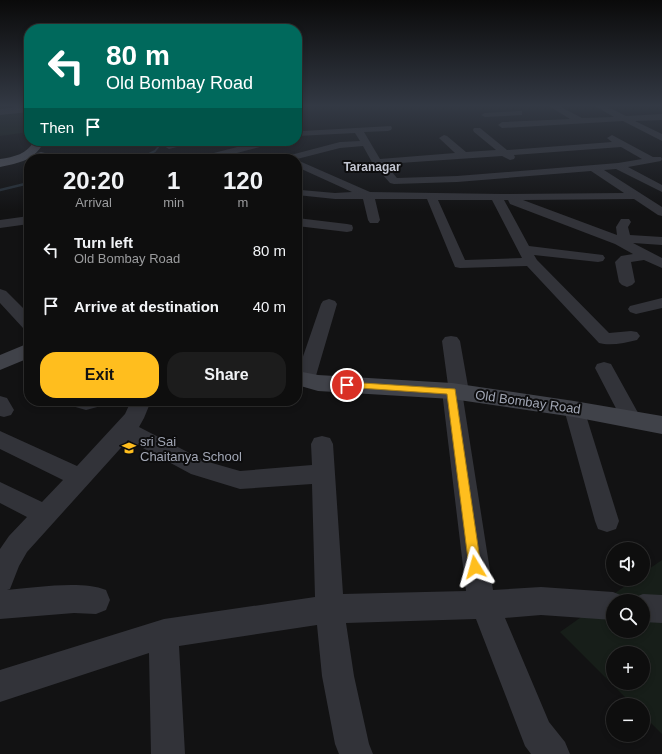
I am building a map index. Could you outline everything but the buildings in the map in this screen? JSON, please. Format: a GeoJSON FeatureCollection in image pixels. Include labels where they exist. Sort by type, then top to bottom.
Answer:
{"type":"FeatureCollection","features":[{"type":"Feature","properties":{"kind":"main road"},"geometry":{"type":"LineString","coordinates":[[0,163],[24,157]]}},
{"type":"Feature","properties":{"kind":"main road"},"geometry":{"type":"LineString","coordinates":[[0,168],[24,159]]}},
{"type":"Feature","properties":{"kind":"main road"},"geometry":{"type":"LineString","coordinates":[[0,363],[24,352]]}},
{"type":"Feature","properties":{"kind":"main road","name":"Old Bombay Road"},"geometry":{"type":"LineString","coordinates":[[302,378],[318,383],[456,392],[574,409],[662,425]]}},
{"type":"Feature","properties":{"kind":"street"},"geometry":{"type":"LineString","coordinates":[[448,141],[464,156]]}},
{"type":"Feature","properties":{"kind":"street"},"geometry":{"type":"LineString","coordinates":[[491,141],[504,153],[532,173]]}},
{"type":"Feature","properties":{"kind":"street"},"geometry":{"type":"LineString","coordinates":[[617,141],[657,159]]}},
{"type":"Feature","properties":{"kind":"street"},"geometry":{"type":"LineString","coordinates":[[302,155],[340,145],[365,143],[377,162],[394,181],[457,179],[618,166],[657,159]]}},
{"type":"Feature","properties":{"kind":"street"},"geometry":{"type":"LineString","coordinates":[[377,162],[622,144]]}},
{"type":"Feature","properties":{"kind":"street"},"geometry":{"type":"LineString","coordinates":[[218,154],[243,146]]}},
{"type":"Feature","properties":{"kind":"street"},"geometry":{"type":"LineString","coordinates":[[272,148],[281,154]]}},
{"type":"Feature","properties":{"kind":"street"},"geometry":{"type":"LineString","coordinates":[[410,149],[418,159]]}},
{"type":"Feature","properties":{"kind":"street"},"geometry":{"type":"LineString","coordinates":[[302,165],[368,195]]}},
{"type":"Feature","properties":{"kind":"street"},"geometry":{"type":"LineString","coordinates":[[618,166],[662,189]]}},
{"type":"Feature","properties":{"kind":"street"},"geometry":{"type":"LineString","coordinates":[[593,168],[662,212]]}},
{"type":"Feature","properties":{"kind":"street"},"geometry":{"type":"LineString","coordinates":[[457,179],[499,197],[621,239],[662,264]]}},
{"type":"Feature","properties":{"kind":"street"},"geometry":{"type":"LineString","coordinates":[[302,192],[335,196],[637,196]]}},
{"type":"Feature","properties":{"kind":"street"},"geometry":{"type":"LineString","coordinates":[[368,195],[374,220]]}},
{"type":"Feature","properties":{"kind":"street"},"geometry":{"type":"LineString","coordinates":[[431,196],[460,264],[528,256],[598,258]]}},
{"type":"Feature","properties":{"kind":"street"},"geometry":{"type":"LineString","coordinates":[[499,197],[528,256],[605,339],[632,336]]}},
{"type":"Feature","properties":{"kind":"street"},"geometry":{"type":"LineString","coordinates":[[557,197],[577,224]]}},
{"type":"Feature","properties":{"kind":"street"},"geometry":{"type":"LineString","coordinates":[[0,224],[24,221]]}},
{"type":"Feature","properties":{"kind":"street"},"geometry":{"type":"LineString","coordinates":[[621,239],[622,227],[625,222]]}},
{"type":"Feature","properties":{"kind":"street"},"geometry":{"type":"LineString","coordinates":[[302,223],[347,228]]}},
{"type":"Feature","properties":{"kind":"street"},"geometry":{"type":"LineString","coordinates":[[621,239],[662,241]]}},
{"type":"Feature","properties":{"kind":"street"},"geometry":{"type":"LineString","coordinates":[[627,282],[622,262],[626,259],[647,255]]}},
{"type":"Feature","properties":{"kind":"street"},"geometry":{"type":"LineString","coordinates":[[2,301],[24,320]]}},
{"type":"Feature","properties":{"kind":"street"},"geometry":{"type":"LineString","coordinates":[[636,309],[662,303]]}},
{"type":"Feature","properties":{"kind":"street"},"geometry":{"type":"LineString","coordinates":[[302,375],[329,304]]}},
{"type":"Feature","properties":{"kind":"street"},"geometry":{"type":"LineString","coordinates":[[451,341],[479,590],[537,734],[553,754]]}},
{"type":"Feature","properties":{"kind":"street"},"geometry":{"type":"LineString","coordinates":[[604,368],[632,420]]}},
{"type":"Feature","properties":{"kind":"street"},"geometry":{"type":"LineString","coordinates":[[0,580],[8,560],[18,544],[125,429],[134,418],[139,406]]}},
{"type":"Feature","properties":{"kind":"street"},"geometry":{"type":"LineString","coordinates":[[574,409],[607,521]]}},
{"type":"Feature","properties":{"kind":"street"},"geometry":{"type":"LineString","coordinates":[[125,429],[199,468],[240,480],[323,474]]}},
{"type":"Feature","properties":{"kind":"street"},"geometry":{"type":"LineString","coordinates":[[0,439],[79,477]]}},
{"type":"Feature","properties":{"kind":"street"},"geometry":{"type":"LineString","coordinates":[[322,444],[330,609],[338,676],[352,744],[356,754]]}},
{"type":"Feature","properties":{"kind":"street"},"geometry":{"type":"LineString","coordinates":[[0,492],[45,515]]}},
{"type":"Feature","properties":{"kind":"street"},"geometry":{"type":"LineString","coordinates":[[0,605],[74,599],[96,600]]}},
{"type":"Feature","properties":{"kind":"street"},"geometry":{"type":"LineString","coordinates":[[0,686],[164,634],[330,609],[486,605],[541,601],[606,606]]}},
{"type":"Feature","properties":{"kind":"street"},"geometry":{"type":"LineString","coordinates":[[650,608],[662,609]]}},
{"type":"Feature","properties":{"kind":"street"},"geometry":{"type":"LineString","coordinates":[[164,634],[168,754]]}},
{"type":"Feature","properties":{"kind":"shaded area"},"geometry":{"type":"Polygon","coordinates":[[[662,560],[662,734],[650,722],[650,698],[626,698],[618,690],[650,690],[650,646],[606,646],[606,678],[560,632],[606,599],[606,638],[650,638],[650,594],[614,594],[625,586],[650,586],[650,568],[662,560]]]}},
{"type":"Feature","properties":{"kind":"waterway"},"geometry":{"type":"LineString","coordinates":[[149,154],[155,151],[159,146]]}},
{"type":"Feature","properties":{"kind":"waterway"},"geometry":{"type":"LineString","coordinates":[[0,190],[24,184]]}},
{"type":"Feature","properties":{"kind":"place","name":"sri Sai Chaitanya School"},"geometry":{"type":"Point","coordinates":[129,448]}},
{"type":"Feature","properties":{"kind":"district","name":"Taranagar"},"geometry":{"type":"Point","coordinates":[372,167]}},
{"type":"Feature","properties":{"kind":"route"},"geometry":{"type":"LineString","coordinates":[[347,385],[452,391],[475,567]]}}]}
